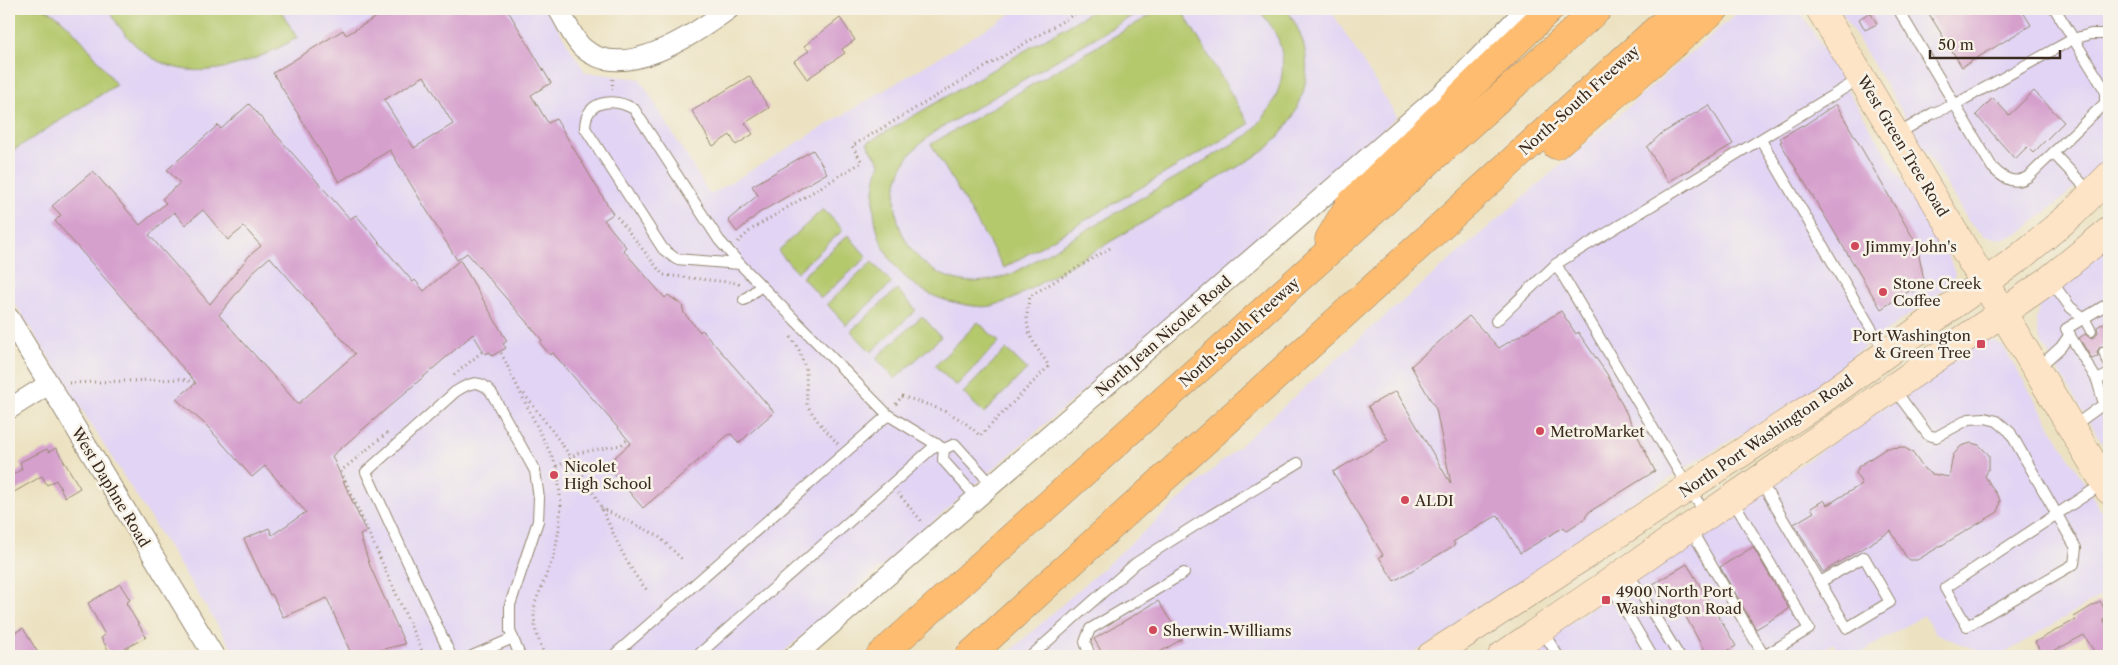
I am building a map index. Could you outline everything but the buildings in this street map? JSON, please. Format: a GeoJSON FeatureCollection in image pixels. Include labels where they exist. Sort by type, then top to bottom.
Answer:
{"type":"FeatureCollection","features":[{"type":"Feature","properties":{"kind":"highway"},"geometry":{"type":"LineString","coordinates":[[1315,262],[1349,205],[1550,9]]}},
{"type":"Feature","properties":{"kind":"highway","name":"North-South Freeway"},"geometry":{"type":"LineString","coordinates":[[880,656],[1598,9]]}},
{"type":"Feature","properties":{"kind":"highway","name":"North-South Freeway"},"geometry":{"type":"LineString","coordinates":[[969,656],[1678,9]]}},
{"type":"Feature","properties":{"kind":"highway"},"geometry":{"type":"LineString","coordinates":[[1416,248],[1494,198],[1715,9]]}},
{"type":"Feature","properties":{"kind":"main road","name":"West Green Tree Road"},"geometry":{"type":"LineString","coordinates":[[1820,9],[2107,486]]}},
{"type":"Feature","properties":{"kind":"main road","name":"North Port Washington Road"},"geometry":{"type":"LineString","coordinates":[[1431,656],[1456,645],[1819,402],[1886,352],[1986,284],[2072,214],[2100,185]]}},
{"type":"Feature","properties":{"kind":"main road"},"geometry":{"type":"LineString","coordinates":[[2072,214],[2104,240]]}},
{"type":"Feature","properties":{"kind":"main road","name":"North Port Washington Road"},"geometry":{"type":"LineString","coordinates":[[1502,656],[2002,313],[2104,240]]}},
{"type":"Feature","properties":{"kind":"street"},"geometry":{"type":"LineString","coordinates":[[558,9],[582,48],[608,61],[637,59],[662,50],[729,9]]}},
{"type":"Feature","properties":{"kind":"street","name":"North Jean Nicolet Road"},"geometry":{"type":"LineString","coordinates":[[795,656],[1455,82],[1504,34],[1526,9]]}},
{"type":"Feature","properties":{"kind":"street","name":"West Daphne Road"},"geometry":{"type":"LineString","coordinates":[[9,318],[214,656]]}},
{"type":"Feature","properties":{"kind":"street"},"geometry":{"type":"LineString","coordinates":[[9,408],[49,384]]}},
{"type":"Feature","properties":{"kind":"lane"},"geometry":{"type":"LineString","coordinates":[[1898,9],[1992,168],[2005,179],[2024,179],[2105,103],[2107,98],[2105,90],[2055,9]]}},
{"type":"Feature","properties":{"kind":"lane"},"geometry":{"type":"LineString","coordinates":[[1896,135],[1933,113],[1954,105],[2074,39],[2091,34],[2109,34]]}},
{"type":"Feature","properties":{"kind":"lane"},"geometry":{"type":"LineString","coordinates":[[1496,320],[1556,264],[1862,77]]}},
{"type":"Feature","properties":{"kind":"lane"},"geometry":{"type":"LineString","coordinates":[[740,264],[676,259],[663,249],[654,239],[585,128],[585,117],[589,110],[604,102],[611,102],[627,105],[639,116],[718,240],[888,415],[941,447]]}},
{"type":"Feature","properties":{"kind":"lane"},"geometry":{"type":"LineString","coordinates":[[1761,140],[1886,352]]}},
{"type":"Feature","properties":{"kind":"lane"},"geometry":{"type":"LineString","coordinates":[[2053,153],[2100,185]]}},
{"type":"Feature","properties":{"kind":"lane"},"geometry":{"type":"LineString","coordinates":[[1556,264],[1688,489],[1698,521],[1764,656],[1809,629],[1732,498]]}},
{"type":"Feature","properties":{"kind":"lane"},"geometry":{"type":"LineString","coordinates":[[2050,279],[2070,307],[2084,318],[2091,331]]}},
{"type":"Feature","properties":{"kind":"lane"},"geometry":{"type":"LineString","coordinates":[[748,297],[761,286]]}},
{"type":"Feature","properties":{"kind":"lane"},"geometry":{"type":"LineString","coordinates":[[2071,428],[2107,408],[2097,380],[2066,329],[2109,302]]}},
{"type":"Feature","properties":{"kind":"lane"},"geometry":{"type":"LineString","coordinates":[[2036,370],[2061,347],[2070,334]]}},
{"type":"Feature","properties":{"kind":"lane"},"geometry":{"type":"LineString","coordinates":[[2104,352],[2109,363]]}},
{"type":"Feature","properties":{"kind":"lane"},"geometry":{"type":"LineString","coordinates":[[2097,380],[2109,374]]}},
{"type":"Feature","properties":{"kind":"lane"},"geometry":{"type":"LineString","coordinates":[[451,656],[366,472],[455,392],[465,385],[476,382],[484,384],[491,392],[535,471],[539,498],[538,521],[510,605],[510,632],[520,656]]}},
{"type":"Feature","properties":{"kind":"lane"},"geometry":{"type":"LineString","coordinates":[[1893,388],[1928,435],[1936,437],[1969,419],[1984,418],[1997,422],[2010,432],[2058,514],[2076,548],[2074,564],[1967,626],[1945,588],[2058,514],[2107,486]]}},
{"type":"Feature","properties":{"kind":"lane"},"geometry":{"type":"LineString","coordinates":[[613,656],[888,415]]}},
{"type":"Feature","properties":{"kind":"lane"},"geometry":{"type":"LineString","coordinates":[[697,656],[891,485],[941,447],[955,444],[992,485]]}},
{"type":"Feature","properties":{"kind":"lane"},"geometry":{"type":"LineString","coordinates":[[941,447],[943,460],[976,498]]}},
{"type":"Feature","properties":{"kind":"lane"},"geometry":{"type":"LineString","coordinates":[[1032,656],[1136,563],[1298,463]]}},
{"type":"Feature","properties":{"kind":"lane"},"geometry":{"type":"LineString","coordinates":[[1760,479],[1820,582],[1847,628],[1890,602],[1864,557],[1820,582]]}},
{"type":"Feature","properties":{"kind":"lane"},"geometry":{"type":"LineString","coordinates":[[1090,656],[1085,642],[1090,629],[1184,574]]}},
{"type":"Feature","properties":{"kind":"lane"},"geometry":{"type":"LineString","coordinates":[[1618,577],[1652,656]]}},
{"type":"Feature","properties":{"kind":"lane"},"geometry":{"type":"LineString","coordinates":[[1618,577],[1679,656]]}},
{"type":"Feature","properties":{"kind":"lane"},"geometry":{"type":"LineString","coordinates":[[1542,629],[1558,656]]}},
{"type":"Feature","properties":{"kind":"lane"},"geometry":{"type":"LineString","coordinates":[[472,656],[513,638]]}},
{"type":"Feature","properties":{"kind":"path"},"geometry":{"type":"LineString","coordinates":[[729,251],[752,229],[862,162],[852,146],[1083,9]]}},
{"type":"Feature","properties":{"kind":"path"},"geometry":{"type":"LineString","coordinates":[[611,102],[614,61]]}},
{"type":"Feature","properties":{"kind":"path"},"geometry":{"type":"LineString","coordinates":[[617,217],[663,275],[737,283],[748,297]]}},
{"type":"Feature","properties":{"kind":"path"},"geometry":{"type":"LineString","coordinates":[[888,415],[902,396],[960,417],[980,436],[1049,366],[1026,328],[1026,315],[1030,296],[1112,247]]}},
{"type":"Feature","properties":{"kind":"path"},"geometry":{"type":"LineString","coordinates":[[790,336],[799,350],[806,370],[805,396],[808,405],[817,420],[845,452]]}},
{"type":"Feature","properties":{"kind":"path"},"geometry":{"type":"LineString","coordinates":[[454,376],[483,351]]}},
{"type":"Feature","properties":{"kind":"path"},"geometry":{"type":"LineString","coordinates":[[49,384],[182,379],[196,383]]}},
{"type":"Feature","properties":{"kind":"path"},"geometry":{"type":"LineString","coordinates":[[519,387],[570,458],[600,507],[634,575],[647,590]]}},
{"type":"Feature","properties":{"kind":"path"},"geometry":{"type":"LineString","coordinates":[[394,427],[342,471],[424,656]]}},
{"type":"Feature","properties":{"kind":"path"},"geometry":{"type":"LineString","coordinates":[[557,467],[570,458],[587,451],[621,445],[628,439]]}},
{"type":"Feature","properties":{"kind":"path"},"geometry":{"type":"LineString","coordinates":[[891,485],[927,528],[929,539]]}},
{"type":"Feature","properties":{"kind":"path"},"geometry":{"type":"LineString","coordinates":[[600,507],[657,535],[682,559]]}},
{"type":"Feature","properties":{"kind":"shaded area","name":"Nicolet High School"},"geometry":{"type":"Polygon","coordinates":[[[9,9],[546,9],[585,72],[640,79],[710,195],[1019,9],[1330,9],[1397,117],[779,656],[237,656],[9,294],[9,9]]]}},
{"type":"Feature","properties":{"kind":"shaded area"},"geometry":{"type":"Polygon","coordinates":[[[1742,9],[1799,9],[1953,265],[1955,274],[1950,285],[1856,353],[1814,391],[1697,460],[1591,530],[1568,554],[1451,631],[1408,656],[1005,656],[1370,329],[1742,9]]]}},
{"type":"Feature","properties":{"kind":"shaded area"},"geometry":{"type":"Polygon","coordinates":[[[1840,9],[2109,9],[2109,160],[2019,234],[2000,239],[1985,236],[1969,222],[1840,9]]]}},
{"type":"Feature","properties":{"kind":"shaded area"},"geometry":{"type":"Polygon","coordinates":[[[2109,245],[2109,455],[2042,343],[2038,335],[2036,318],[2042,301],[2109,245]]]}},
{"type":"Feature","properties":{"kind":"shaded area"},"geometry":{"type":"Polygon","coordinates":[[[1984,339],[1996,342],[2004,348],[2109,524],[2109,591],[2000,656],[1991,656],[1935,633],[1924,615],[1856,656],[1841,656],[1833,643],[1813,656],[1522,656],[1984,339]]]}},
{"type":"Feature","properties":{"kind":"green space"},"geometry":{"type":"Polygon","coordinates":[[[40,8],[62,20],[83,42],[116,85],[9,153],[9,9],[40,8]]]}},
{"type":"Feature","properties":{"kind":"green space"},"geometry":{"type":"Polygon","coordinates":[[[108,9],[280,9],[297,38],[244,63],[218,69],[194,70],[170,66],[148,55],[127,36],[108,9]]]}},
{"type":"Feature","properties":{"kind":"green space"},"geometry":{"type":"Polygon","coordinates":[[[1096,9],[1144,9],[934,132],[909,155],[899,178],[895,197],[897,217],[903,235],[913,252],[927,265],[944,275],[969,282],[988,280],[1012,274],[1248,135],[1271,106],[1278,90],[1282,73],[1282,57],[1278,40],[1270,24],[1257,9],[1286,9],[1297,28],[1304,47],[1307,66],[1305,85],[1290,121],[1263,152],[1013,299],[991,306],[974,306],[934,296],[914,284],[898,270],[886,252],[878,232],[874,210],[875,187],[880,163],[867,143],[1096,9]]]}},
{"type":"Feature","properties":{"kind":"green space"},"geometry":{"type":"Polygon","coordinates":[[[1161,9],[1181,9],[1249,124],[1004,268],[931,144],[1161,9]]]}},
{"type":"Feature","properties":{"kind":"green space"},"geometry":{"type":"Polygon","coordinates":[[[823,209],[843,230],[797,272],[778,251],[823,209]]]}},
{"type":"Feature","properties":{"kind":"green space"},"geometry":{"type":"Polygon","coordinates":[[[848,235],[867,257],[821,298],[802,277],[848,235]]]}},
{"type":"Feature","properties":{"kind":"green space"},"geometry":{"type":"Polygon","coordinates":[[[872,262],[892,283],[846,325],[827,304],[872,262]]]}},
{"type":"Feature","properties":{"kind":"green space"},"geometry":{"type":"Polygon","coordinates":[[[897,289],[916,310],[871,352],[851,331],[897,289]]]}},
{"type":"Feature","properties":{"kind":"green space"},"geometry":{"type":"Polygon","coordinates":[[[922,316],[941,337],[895,379],[876,358],[922,316]]]}},
{"type":"Feature","properties":{"kind":"green space"},"geometry":{"type":"Polygon","coordinates":[[[978,322],[999,342],[956,386],[935,366],[978,322]]]}},
{"type":"Feature","properties":{"kind":"green space"},"geometry":{"type":"Polygon","coordinates":[[[1006,349],[1027,369],[984,413],[963,393],[1006,349]]]}},
{"type":"Feature","properties":{"kind":"place","name":"Jimmy John's"},"geometry":{"type":"Point","coordinates":[1855,246]}},
{"type":"Feature","properties":{"kind":"place","name":"Stone Creek Coffee"},"geometry":{"type":"Point","coordinates":[1883,292]}},
{"type":"Feature","properties":{"kind":"place","name":"Port Washington & Green Tree"},"geometry":{"type":"Point","coordinates":[1981,344]}},
{"type":"Feature","properties":{"kind":"place","name":"MetroMarket"},"geometry":{"type":"Point","coordinates":[1540,431]}},
{"type":"Feature","properties":{"kind":"place","name":"Nicolet High School"},"geometry":{"type":"Point","coordinates":[554,475]}},
{"type":"Feature","properties":{"kind":"place","name":"ALDI"},"geometry":{"type":"Point","coordinates":[1405,500]}},
{"type":"Feature","properties":{"kind":"place","name":"4900 North Port Washington Road"},"geometry":{"type":"Point","coordinates":[1606,600]}},
{"type":"Feature","properties":{"kind":"place","name":"Sherwin-Williams"},"geometry":{"type":"Point","coordinates":[1153,630]}}]}
